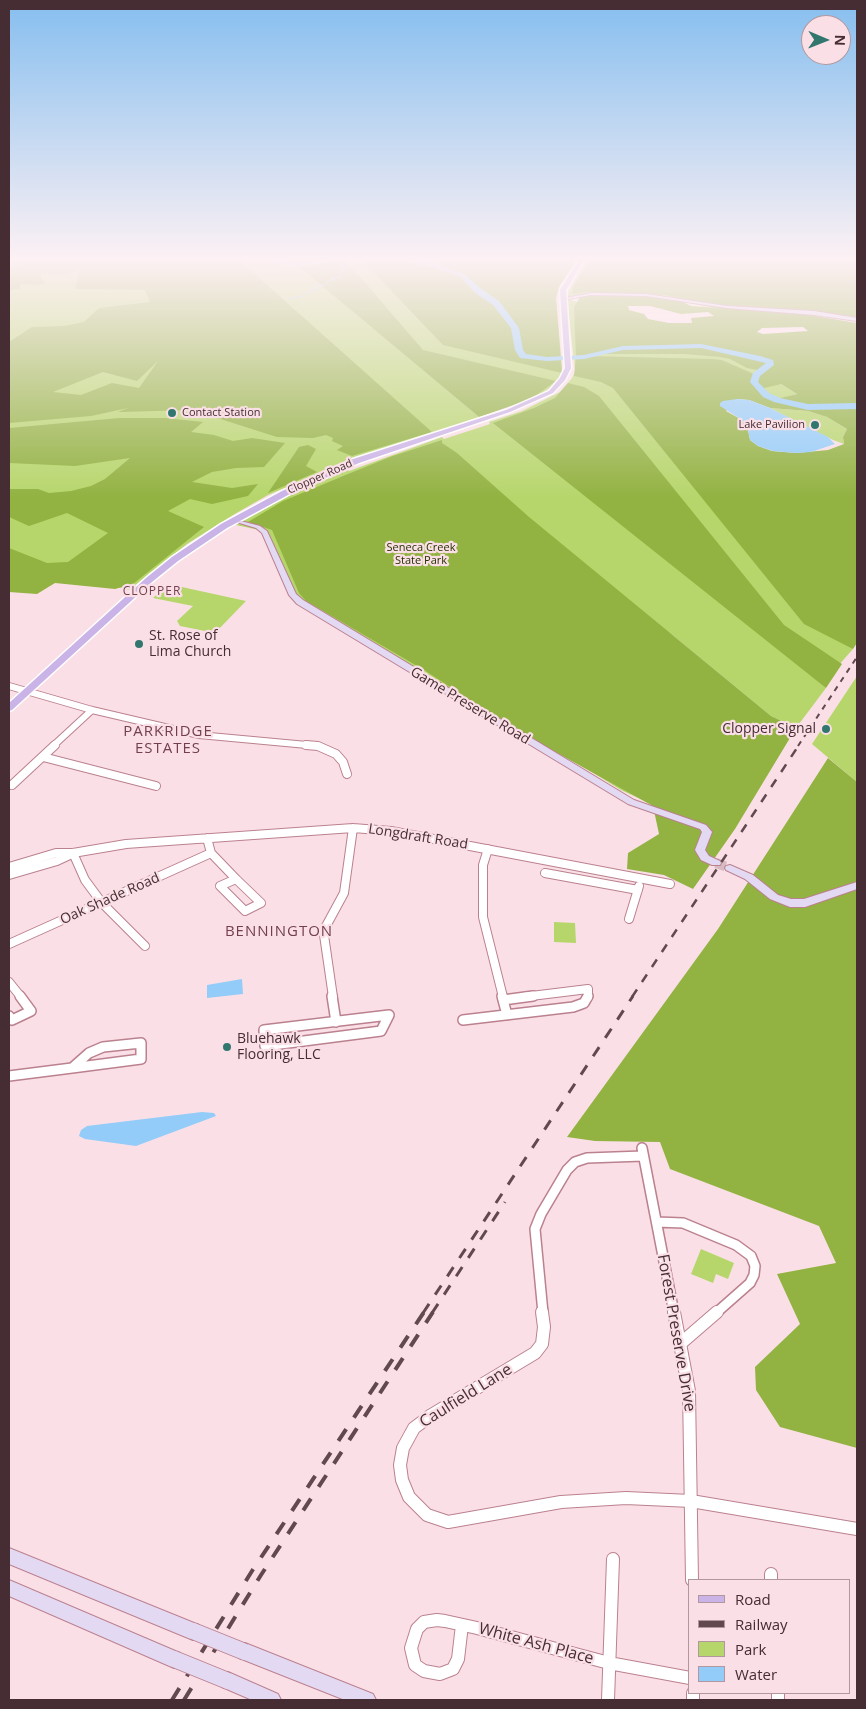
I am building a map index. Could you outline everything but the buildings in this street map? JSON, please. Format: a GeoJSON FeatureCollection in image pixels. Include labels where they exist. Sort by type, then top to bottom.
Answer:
{"type":"FeatureCollection","features":[{"type":"Feature","properties":{"kind":"main road","name":"Clopper Road"},"geometry":{"type":"LineString","coordinates":[[9,708],[149,580],[196,544],[235,520],[285,493],[356,462],[508,411],[550,392],[566,374],[568,362],[566,340]]}},
{"type":"Feature","properties":{"kind":"street","name":"Game Preserve Road"},"geometry":{"type":"LineString","coordinates":[[235,520],[258,527],[265,532],[293,595],[300,602],[631,802],[703,827],[707,832],[700,850],[705,858],[716,863]]}},
{"type":"Feature","properties":{"kind":"street"},"geometry":{"type":"LineString","coordinates":[[9,686],[92,710],[199,735],[318,746],[336,754],[343,762],[347,774]]}},
{"type":"Feature","properties":{"kind":"street"},"geometry":{"type":"LineString","coordinates":[[12,785],[92,710]]}},
{"type":"Feature","properties":{"kind":"street"},"geometry":{"type":"LineString","coordinates":[[43,757],[156,786]]}},
{"type":"Feature","properties":{"kind":"street"},"geometry":{"type":"LineString","coordinates":[[336,1022],[324,935],[344,893],[353,828]]}},
{"type":"Feature","properties":{"kind":"street","name":"Longdraft Road"},"geometry":{"type":"LineString","coordinates":[[9,867],[56,853],[73,853],[126,844],[353,828],[391,831],[670,884]]}},
{"type":"Feature","properties":{"kind":"street"},"geometry":{"type":"LineString","coordinates":[[207,838],[211,853],[262,903],[245,911],[220,886],[236,879]]}},
{"type":"Feature","properties":{"kind":"street"},"geometry":{"type":"LineString","coordinates":[[488,849],[483,865],[483,917],[507,1015]]}},
{"type":"Feature","properties":{"kind":"street"},"geometry":{"type":"LineString","coordinates":[[73,853],[85,880],[102,903],[145,946]]}},
{"type":"Feature","properties":{"kind":"street","name":"Longdraft Road"},"geometry":{"type":"LineString","coordinates":[[9,875],[57,862],[73,853]]}},
{"type":"Feature","properties":{"kind":"street","name":"Oak Shade Road"},"geometry":{"type":"LineString","coordinates":[[9,944],[211,853]]}},
{"type":"Feature","properties":{"kind":"street"},"geometry":{"type":"LineString","coordinates":[[730,868],[749,877],[774,897],[790,903],[805,903],[857,885]]}},
{"type":"Feature","properties":{"kind":"street"},"geometry":{"type":"LineString","coordinates":[[545,872],[638,890]]}},
{"type":"Feature","properties":{"kind":"street"},"geometry":{"type":"LineString","coordinates":[[629,919],[641,879]]}},
{"type":"Feature","properties":{"kind":"street"},"geometry":{"type":"LineString","coordinates":[[9,1016],[12,1020],[31,1011],[10,984]]}},
{"type":"Feature","properties":{"kind":"street"},"geometry":{"type":"LineString","coordinates":[[463,1020],[573,1007],[584,1003],[590,995],[588,989],[503,1000]]}},
{"type":"Feature","properties":{"kind":"street"},"geometry":{"type":"LineString","coordinates":[[388,1015],[381,1031],[265,1046],[264,1030],[336,1022],[388,1015]]}},
{"type":"Feature","properties":{"kind":"street"},"geometry":{"type":"LineString","coordinates":[[9,1076],[141,1060],[142,1043],[103,1047],[88,1053],[72,1068]]}},
{"type":"Feature","properties":{"kind":"street","name":"Forest Preserve Drive"},"geometry":{"type":"LineString","coordinates":[[642,1152],[690,1400],[692,1579]]}},
{"type":"Feature","properties":{"kind":"street","name":"Caulfield Lane"},"geometry":{"type":"LineString","coordinates":[[642,1152],[588,1158],[575,1162],[567,1170],[541,1214],[536,1229],[544,1327],[542,1344],[526,1360],[420,1423],[410,1435],[403,1448],[400,1473],[405,1489],[418,1508],[427,1515],[448,1522],[531,1506],[583,1500],[626,1498],[691,1502],[857,1529]]}},
{"type":"Feature","properties":{"kind":"street"},"geometry":{"type":"LineString","coordinates":[[657,1222],[683,1224],[736,1245],[751,1256],[755,1266],[754,1275],[750,1283],[680,1344]]}},
{"type":"Feature","properties":{"kind":"street"},"geometry":{"type":"LineString","coordinates":[[9,1556],[367,1700]]}},
{"type":"Feature","properties":{"kind":"street","name":"White Ash Place"},"geometry":{"type":"LineString","coordinates":[[608,1700],[613,1559]]}},
{"type":"Feature","properties":{"kind":"street"},"geometry":{"type":"LineString","coordinates":[[9,1588],[272,1700]]}},
{"type":"Feature","properties":{"kind":"street","name":"White Ash Place"},"geometry":{"type":"LineString","coordinates":[[462,1625],[458,1659],[453,1669],[440,1674],[418,1668],[413,1661],[411,1648],[414,1634],[424,1622],[437,1620],[462,1625],[609,1663],[688,1678]]}},
{"type":"Feature","properties":{"kind":"green space"},"geometry":{"type":"Polygon","coordinates":[[[9,340],[387,340],[479,417],[348,461],[268,495],[187,544],[129,590],[36,563],[9,584],[9,340]]]}},
{"type":"Feature","properties":{"kind":"green space"},"geometry":{"type":"Polygon","coordinates":[[[12,340],[328,340],[432,432],[352,456],[337,450],[343,446],[332,441],[333,438],[326,435],[313,438],[277,437],[192,410],[118,412],[128,408],[91,416],[9,423],[9,342],[12,340]],[[158,361],[137,381],[103,372],[53,392],[81,395],[112,383],[139,388],[158,361]]]}},
{"type":"Feature","properties":{"kind":"green space"},"geometry":{"type":"Polygon","coordinates":[[[387,340],[414,340],[423,350],[556,381],[531,399],[479,417],[387,340]]]}},
{"type":"Feature","properties":{"kind":"green space"},"geometry":{"type":"Polygon","coordinates":[[[388,340],[560,340],[562,368],[559,378],[551,387],[540,395],[482,416],[388,340]]]}},
{"type":"Feature","properties":{"kind":"green space"},"geometry":{"type":"Polygon","coordinates":[[[438,340],[559,340],[562,373],[443,345],[438,340]]]}},
{"type":"Feature","properties":{"kind":"green space"},"geometry":{"type":"Polygon","coordinates":[[[572,340],[698,340],[775,362],[781,384],[797,394],[777,400],[762,392],[700,402],[853,649],[822,684],[826,688],[796,728],[771,716],[670,633],[707,830],[621,790],[494,712],[490,714],[309,606],[296,594],[279,564],[268,532],[236,525],[292,494],[347,470],[349,471],[442,437],[444,439],[490,424],[489,422],[522,411],[560,392],[572,378],[575,371],[572,340]]]}},
{"type":"Feature","properties":{"kind":"green space"},"geometry":{"type":"Polygon","coordinates":[[[575,340],[857,340],[857,643],[853,649],[804,624],[613,388],[601,382],[574,376],[575,340]],[[608,350],[586,356],[712,359],[722,360],[756,375],[762,371],[747,368],[730,359],[720,357],[685,354],[601,354],[608,350]],[[781,384],[760,389],[766,395],[777,399],[797,394],[781,384]],[[737,399],[726,411],[742,420],[748,430],[750,440],[758,446],[772,451],[796,453],[828,450],[844,444],[843,437],[847,429],[827,417],[808,411],[770,408],[749,400],[737,399]]]}},
{"type":"Feature","properties":{"kind":"green space"},"geometry":{"type":"Polygon","coordinates":[[[568,383],[584,387],[599,396],[784,625],[842,664],[826,688],[493,423],[555,398],[568,383]]]}},
{"type":"Feature","properties":{"kind":"green space"},"geometry":{"type":"Polygon","coordinates":[[[770,408],[808,411],[827,417],[847,429],[843,437],[844,444],[833,440],[770,408]]]}},
{"type":"Feature","properties":{"kind":"green space"},"geometry":{"type":"Polygon","coordinates":[[[119,418],[165,418],[203,422],[191,432],[214,435],[233,441],[252,438],[285,443],[264,467],[236,468],[212,472],[192,482],[232,488],[258,484],[248,496],[212,504],[190,499],[168,511],[204,527],[133,584],[115,589],[55,583],[37,594],[9,592],[9,548],[47,563],[68,562],[108,533],[67,513],[29,526],[9,517],[9,489],[38,489],[49,493],[71,491],[91,486],[105,479],[130,458],[75,466],[9,463],[9,428],[119,418]]]}},
{"type":"Feature","properties":{"kind":"green space","name":"Seneca Creek State Park"},"geometry":{"type":"Polygon","coordinates":[[[442,440],[442,443],[457,453],[529,517],[771,716],[796,728],[735,829],[693,889],[664,875],[627,869],[628,853],[659,834],[653,806],[521,733],[424,670],[306,601],[299,593],[272,530],[248,522],[283,501],[390,457],[442,440]]]}},
{"type":"Feature","properties":{"kind":"green space"},"geometry":{"type":"Polygon","coordinates":[[[308,445],[316,449],[306,466],[317,472],[268,493],[299,447],[308,445]]]}},
{"type":"Feature","properties":{"kind":"green space"},"geometry":{"type":"Polygon","coordinates":[[[168,584],[246,601],[215,633],[180,626],[177,621],[193,606],[153,598],[168,584]]]}},
{"type":"Feature","properties":{"kind":"green space"},"geometry":{"type":"Polygon","coordinates":[[[857,676],[857,782],[812,744],[857,676]]]}},
{"type":"Feature","properties":{"kind":"green space"},"geometry":{"type":"Polygon","coordinates":[[[828,758],[857,782],[857,1448],[780,1427],[756,1390],[755,1367],[800,1324],[777,1274],[836,1263],[819,1226],[670,1169],[660,1142],[595,1141],[567,1137],[718,929],[828,758]]]}},
{"type":"Feature","properties":{"kind":"green space"},"geometry":{"type":"Polygon","coordinates":[[[554,922],[575,923],[576,943],[554,942],[554,922]]]}},
{"type":"Feature","properties":{"kind":"green space"},"geometry":{"type":"Polygon","coordinates":[[[701,1249],[734,1263],[728,1279],[716,1274],[713,1283],[691,1274],[701,1249]]]}},
{"type":"Feature","properties":{"kind":"water"},"geometry":{"type":"Polygon","coordinates":[[[749,400],[770,408],[828,437],[835,444],[811,452],[796,453],[773,451],[758,446],[750,440],[748,430],[742,420],[720,406],[720,403],[723,401],[749,400]]]}},
{"type":"Feature","properties":{"kind":"water"},"geometry":{"type":"Polygon","coordinates":[[[242,979],[243,994],[207,998],[207,985],[242,979]]]}},
{"type":"Feature","properties":{"kind":"water"},"geometry":{"type":"Polygon","coordinates":[[[202,1112],[214,1113],[216,1116],[136,1146],[85,1139],[79,1136],[81,1130],[87,1126],[202,1112]]]}},
{"type":"Feature","properties":{"kind":"waterway"},"geometry":{"type":"LineString","coordinates":[[517,340],[519,350],[523,356],[547,359],[584,357],[623,348],[701,346],[760,358],[770,362],[770,365],[756,375],[754,382],[766,395],[777,400],[808,407],[857,406]]}},
{"type":"Feature","properties":{"kind":"tunnel"},"geometry":{"type":"LineString","coordinates":[[716,863],[730,868]]}},
{"type":"Feature","properties":{"kind":"railway"},"geometry":{"type":"LineString","coordinates":[[798,746],[857,657]]}},
{"type":"Feature","properties":{"kind":"railway"},"geometry":{"type":"LineString","coordinates":[[632,997],[799,745]]}},
{"type":"Feature","properties":{"kind":"railway"},"geometry":{"type":"LineString","coordinates":[[423,1313],[633,996]]}},
{"type":"Feature","properties":{"kind":"railway"},"geometry":{"type":"LineString","coordinates":[[432,1313],[505,1202]]}},
{"type":"Feature","properties":{"kind":"railway"},"geometry":{"type":"LineString","coordinates":[[172,1700],[252,1571],[424,1312]]}},
{"type":"Feature","properties":{"kind":"railway"},"geometry":{"type":"LineString","coordinates":[[184,1700],[261,1575],[433,1312]]}},
{"type":"Feature","properties":{"kind":"place","name":"Contact Station"},"geometry":{"type":"Point","coordinates":[172,413]}},
{"type":"Feature","properties":{"kind":"place","name":"Lake Pavilion"},"geometry":{"type":"Point","coordinates":[815,425]}},
{"type":"Feature","properties":{"kind":"place","name":"St. Rose of Lima Church"},"geometry":{"type":"Point","coordinates":[139,644]}},
{"type":"Feature","properties":{"kind":"place","name":"Clopper Signal"},"geometry":{"type":"Point","coordinates":[826,729]}},
{"type":"Feature","properties":{"kind":"place","name":"Bluehawk Flooring, LLC"},"geometry":{"type":"Point","coordinates":[227,1047]}},
{"type":"Feature","properties":{"kind":"district","name":"CLOPPER"},"geometry":{"type":"Point","coordinates":[152,592]}},
{"type":"Feature","properties":{"kind":"district","name":"PARKRIDGE ESTATES"},"geometry":{"type":"Point","coordinates":[168,740]}},
{"type":"Feature","properties":{"kind":"district","name":"BENNINGTON"},"geometry":{"type":"Point","coordinates":[279,932]}}]}
